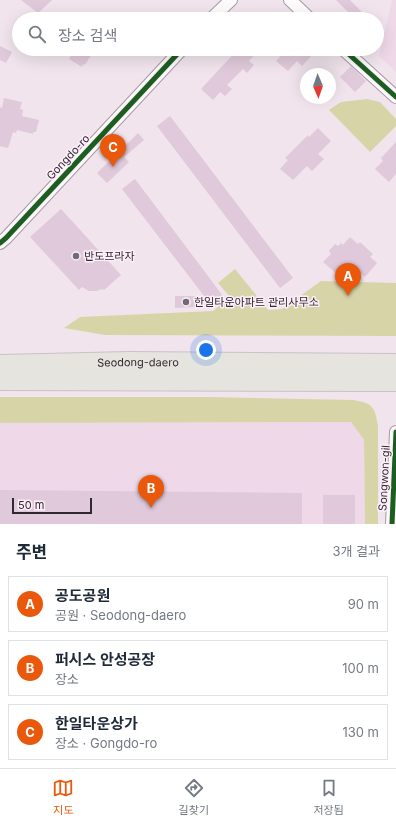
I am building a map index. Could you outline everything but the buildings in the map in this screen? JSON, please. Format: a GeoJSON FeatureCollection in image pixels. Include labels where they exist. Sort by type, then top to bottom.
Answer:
{"type":"FeatureCollection","features":[{"type":"Feature","properties":{"kind":"main road","name":"Seodong-daero"},"geometry":{"type":"LineString","coordinates":[[0,365],[130,362],[396,364]]}},
{"type":"Feature","properties":{"kind":"main road","name":"Seodong-daero"},"geometry":{"type":"LineString","coordinates":[[0,380],[396,381]]}},
{"type":"Feature","properties":{"kind":"street"},"geometry":{"type":"LineString","coordinates":[[218,12],[231,0]]}},
{"type":"Feature","properties":{"kind":"street"},"geometry":{"type":"LineString","coordinates":[[290,0],[303,12]]}},
{"type":"Feature","properties":{"kind":"street","name":"Gongdo-ro"},"geometry":{"type":"LineString","coordinates":[[0,243],[175,56]]}},
{"type":"Feature","properties":{"kind":"street"},"geometry":{"type":"LineString","coordinates":[[351,56],[396,97]]}},
{"type":"Feature","properties":{"kind":"street","name":"Songwon-gil"},"geometry":{"type":"LineString","coordinates":[[392,524],[396,432]]}},
{"type":"Feature","properties":{"kind":"shaded area"},"geometry":{"type":"Polygon","coordinates":[[[392,0],[396,0],[396,72],[379,56],[384,56],[384,34],[392,0]]]}},
{"type":"Feature","properties":{"kind":"shaded area"},"geometry":{"type":"Polygon","coordinates":[[[367,99],[380,102],[396,119],[396,126],[370,152],[329,110],[341,102],[367,99]]]}},
{"type":"Feature","properties":{"kind":"shaded area"},"geometry":{"type":"Polygon","coordinates":[[[235,269],[268,310],[282,309],[321,281],[396,283],[396,336],[105,335],[64,328],[80,317],[213,311],[230,297],[218,283],[235,269]]]}},
{"type":"Feature","properties":{"kind":"shaded area"},"geometry":{"type":"Polygon","coordinates":[[[0,397],[207,397],[353,400],[368,404],[372,407],[376,414],[378,426],[378,524],[365,524],[364,440],[351,422],[0,423],[0,397]]]}},
{"type":"Feature","properties":{"kind":"shaded area"},"geometry":{"type":"Polygon","coordinates":[[[351,422],[364,440],[365,524],[0,524],[0,423],[351,422]]]}},
{"type":"Feature","properties":{"kind":"cycle path"},"geometry":{"type":"LineString","coordinates":[[0,243],[175,56]]}},
{"type":"Feature","properties":{"kind":"cycle path"},"geometry":{"type":"LineString","coordinates":[[351,56],[396,97]]}},
{"type":"Feature","properties":{"kind":"cycle path"},"geometry":{"type":"LineString","coordinates":[[392,524],[396,432]]}},
{"type":"Feature","properties":{"kind":"place","name":"한일타운상가"},"geometry":{"type":"Point","coordinates":[113,167]}},
{"type":"Feature","properties":{"kind":"place","name":"반도프라자"},"geometry":{"type":"Point","coordinates":[76,256]}},
{"type":"Feature","properties":{"kind":"place","name":"공도공원"},"geometry":{"type":"Point","coordinates":[348,296]}},
{"type":"Feature","properties":{"kind":"place","name":"한일타운아파트 관리사무소"},"geometry":{"type":"Point","coordinates":[186,302]}},
{"type":"Feature","properties":{"kind":"place","name":"퍼시스 안성공장"},"geometry":{"type":"Point","coordinates":[151,508]}}]}
